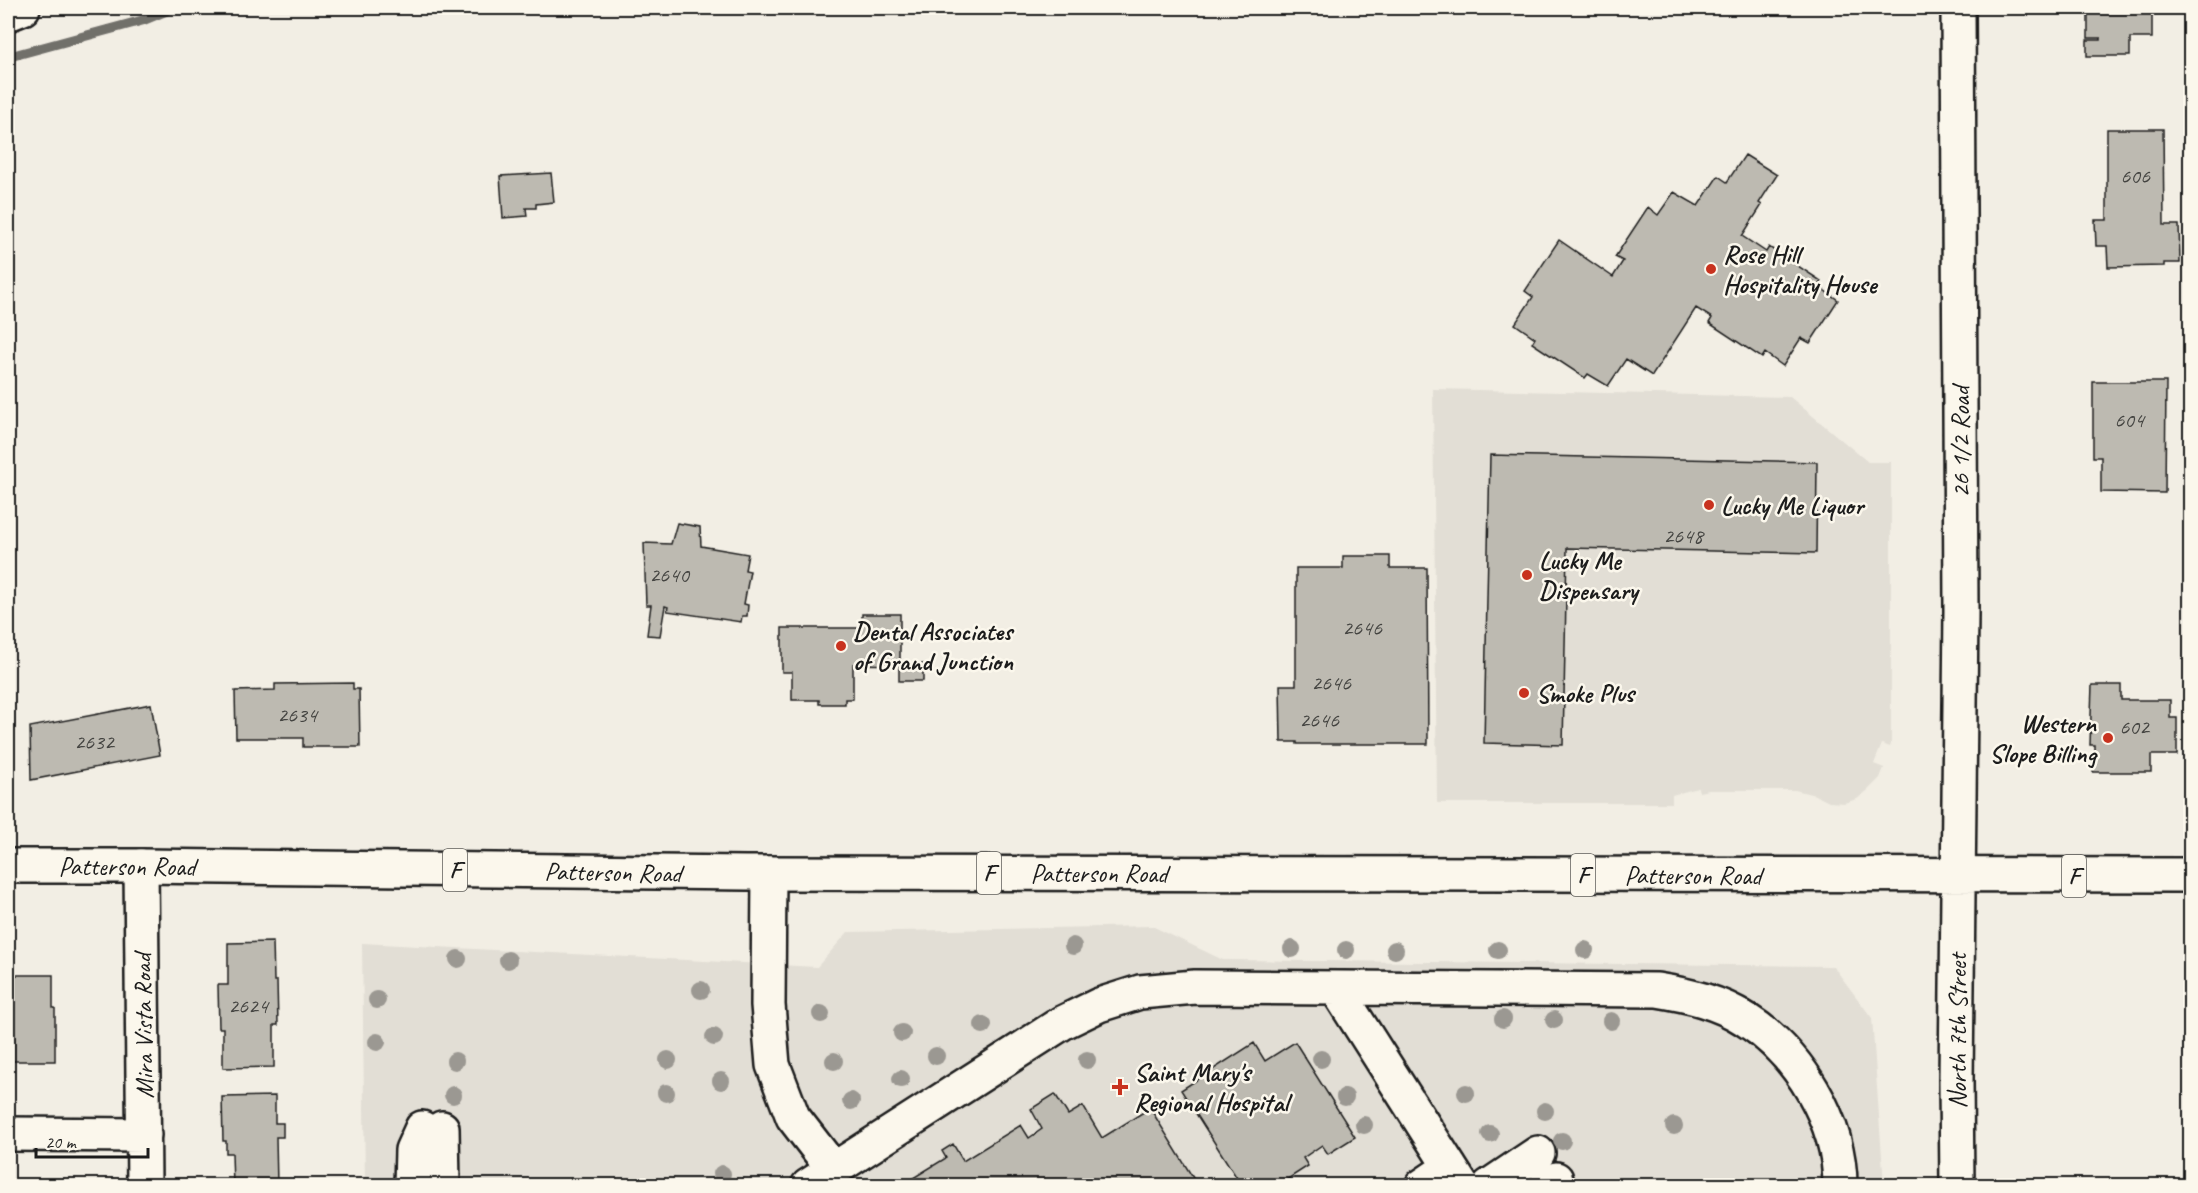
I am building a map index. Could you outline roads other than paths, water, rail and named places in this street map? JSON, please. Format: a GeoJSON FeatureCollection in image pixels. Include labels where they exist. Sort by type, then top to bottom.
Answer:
{"type":"FeatureCollection","features":[{"type":"Feature","properties":{"kind":"main road"},"geometry":{"type":"LineString","coordinates":[[8,14],[23,8]]}},
{"type":"Feature","properties":{"kind":"main road","name":"26 1/2 Road"},"geometry":{"type":"LineString","coordinates":[[1958,8],[1961,452],[1958,876]]}},
{"type":"Feature","properties":{"kind":"main road","name":"Patterson Road"},"geometry":{"type":"LineString","coordinates":[[8,866],[769,873],[2190,875]]}},
{"type":"Feature","properties":{"kind":"main road","name":"Mira Vista Road"},"geometry":{"type":"LineString","coordinates":[[141,866],[144,1185]]}},
{"type":"Feature","properties":{"kind":"main road"},"geometry":{"type":"LineString","coordinates":[[769,873],[768,1005],[773,1065],[793,1117],[821,1178],[1062,1023],[1099,1005],[1140,992],[1195,987],[1658,990],[1689,995],[1721,1007],[1745,1018],[1766,1035],[1807,1081],[1824,1113],[1835,1144],[1840,1185]]}},
{"type":"Feature","properties":{"kind":"main road","name":"North 7th Street"},"geometry":{"type":"LineString","coordinates":[[1957,1185],[1958,876]]}},
{"type":"Feature","properties":{"kind":"main road"},"geometry":{"type":"LineString","coordinates":[[1336,988],[1456,1176],[1422,1185]]}},
{"type":"Feature","properties":{"kind":"main road"},"geometry":{"type":"LineString","coordinates":[[411,1185],[412,1150],[432,1128],[443,1185]]}},
{"type":"Feature","properties":{"kind":"main road"},"geometry":{"type":"LineString","coordinates":[[8,1134],[144,1135]]}},
{"type":"Feature","properties":{"kind":"main road"},"geometry":{"type":"LineString","coordinates":[[1489,1185],[1547,1172]]}},
{"type":"Feature","properties":{"kind":"waterway"},"geometry":{"type":"LineString","coordinates":[[8,57],[144,20],[173,8]]}},
{"type":"Feature","properties":{"kind":"place","name":"Rose Hill Hospitality House"},"geometry":{"type":"Point","coordinates":[1711,269]}},
{"type":"Feature","properties":{"kind":"place","name":"Lucky Me Liquor"},"geometry":{"type":"Point","coordinates":[1709,505]}},
{"type":"Feature","properties":{"kind":"place","name":"Lucky Me Dispensary"},"geometry":{"type":"Point","coordinates":[1527,575]}},
{"type":"Feature","properties":{"kind":"place","name":"Dental Associates of Grand Junction"},"geometry":{"type":"Point","coordinates":[841,646]}},
{"type":"Feature","properties":{"kind":"place","name":"Smoke Plus"},"geometry":{"type":"Point","coordinates":[1524,693]}},
{"type":"Feature","properties":{"kind":"place","name":"Western Slope Billing"},"geometry":{"type":"Point","coordinates":[2108,738]}},
{"type":"Feature","properties":{"kind":"place","name":"Saint Mary's Regional Hospital"},"geometry":{"type":"Point","coordinates":[1120,1087]}}]}
